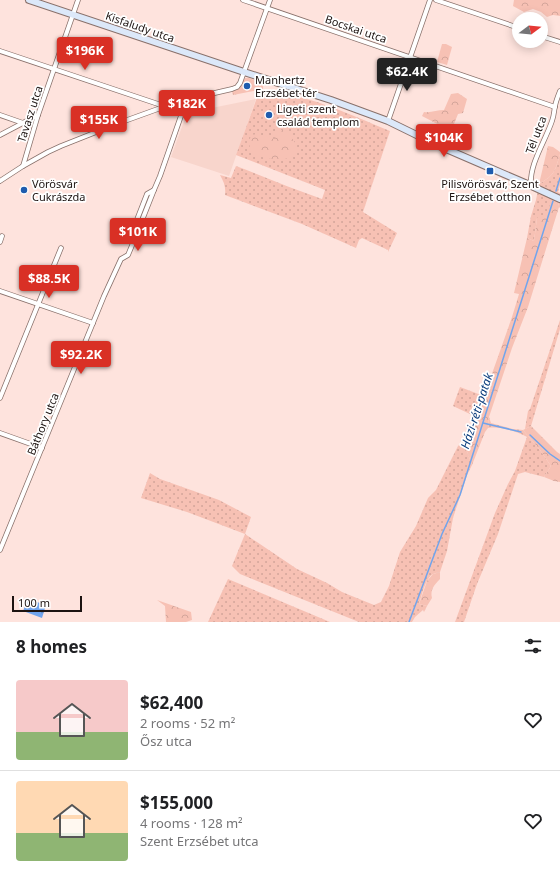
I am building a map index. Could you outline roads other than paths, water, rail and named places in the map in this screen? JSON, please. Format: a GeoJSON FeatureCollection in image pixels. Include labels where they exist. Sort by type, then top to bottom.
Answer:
{"type":"FeatureCollection","features":[{"type":"Feature","properties":{"kind":"street","name":"Kisfaludy utca"},"geometry":{"type":"LineString","coordinates":[[29,0],[388,120],[437,145],[560,199]]}},
{"type":"Feature","properties":{"kind":"street","name":"Tavasz utca"},"geometry":{"type":"LineString","coordinates":[[23,166],[38,115],[78,0]]}},
{"type":"Feature","properties":{"kind":"street","name":"Bocskai utca"},"geometry":{"type":"LineString","coordinates":[[243,0],[555,107]]}},
{"type":"Feature","properties":{"kind":"street"},"geometry":{"type":"LineString","coordinates":[[0,181],[23,166],[61,146],[164,106],[237,87],[240,83],[270,0]]}},
{"type":"Feature","properties":{"kind":"street"},"geometry":{"type":"LineString","coordinates":[[388,120],[430,0]]}},
{"type":"Feature","properties":{"kind":"street"},"geometry":{"type":"LineString","coordinates":[[436,0],[512,26]]}},
{"type":"Feature","properties":{"kind":"street"},"geometry":{"type":"LineString","coordinates":[[548,38],[560,42]]}},
{"type":"Feature","properties":{"kind":"street"},"geometry":{"type":"LineString","coordinates":[[0,51],[164,106]]}},
{"type":"Feature","properties":{"kind":"street","name":"Tél utca"},"geometry":{"type":"LineString","coordinates":[[532,186],[531,177],[543,142],[553,120],[560,91]]}},
{"type":"Feature","properties":{"kind":"street"},"geometry":{"type":"LineString","coordinates":[[133,243],[181,118],[182,113],[180,101]]}},
{"type":"Feature","properties":{"kind":"street"},"geometry":{"type":"LineString","coordinates":[[0,115],[23,123]]}},
{"type":"Feature","properties":{"kind":"street"},"geometry":{"type":"LineString","coordinates":[[0,135],[38,115]]}},
{"type":"Feature","properties":{"kind":"street"},"geometry":{"type":"LineString","coordinates":[[133,243],[131,234],[147,194],[154,190]]}},
{"type":"Feature","properties":{"kind":"street"},"geometry":{"type":"LineString","coordinates":[[0,242],[2,236]]}},
{"type":"Feature","properties":{"kind":"street","name":"Báthory utca"},"geometry":{"type":"LineString","coordinates":[[0,550],[104,296],[120,260],[128,255],[133,243]]}},
{"type":"Feature","properties":{"kind":"street"},"geometry":{"type":"LineString","coordinates":[[0,398],[61,248]]}},
{"type":"Feature","properties":{"kind":"street"},"geometry":{"type":"LineString","coordinates":[[0,291],[93,323]]}},
{"type":"Feature","properties":{"kind":"street"},"geometry":{"type":"LineString","coordinates":[[0,433],[42,448]]}},
{"type":"Feature","properties":{"kind":"water"},"geometry":{"type":"Polygon","coordinates":[[[28,599],[46,605],[42,618],[23,611],[28,599]]]}},
{"type":"Feature","properties":{"kind":"waterway","name":"Házi-réti-patak"},"geometry":{"type":"LineString","coordinates":[[556,191],[560,178]]}},
{"type":"Feature","properties":{"kind":"waterway","name":"Házi-réti-patak"},"geometry":{"type":"LineString","coordinates":[[409,622],[442,534],[460,495],[553,201]]}},
{"type":"Feature","properties":{"kind":"waterway"},"geometry":{"type":"LineString","coordinates":[[483,423],[521,432]]}},
{"type":"Feature","properties":{"kind":"waterway"},"geometry":{"type":"LineString","coordinates":[[530,435],[550,454],[560,461]]}},
{"type":"Feature","properties":{"kind":"place","name":"Manhertz Erzsébet tér"},"geometry":{"type":"Point","coordinates":[247,86]}},
{"type":"Feature","properties":{"kind":"place","name":"Ligeti szent család templom"},"geometry":{"type":"Point","coordinates":[269,115]}},
{"type":"Feature","properties":{"kind":"place","name":"Pilisvörösvár, Szent Erzsébet otthon"},"geometry":{"type":"Point","coordinates":[490,171]}},
{"type":"Feature","properties":{"kind":"place","name":"Vörösvár Cukrászda"},"geometry":{"type":"Point","coordinates":[24,190]}}]}
